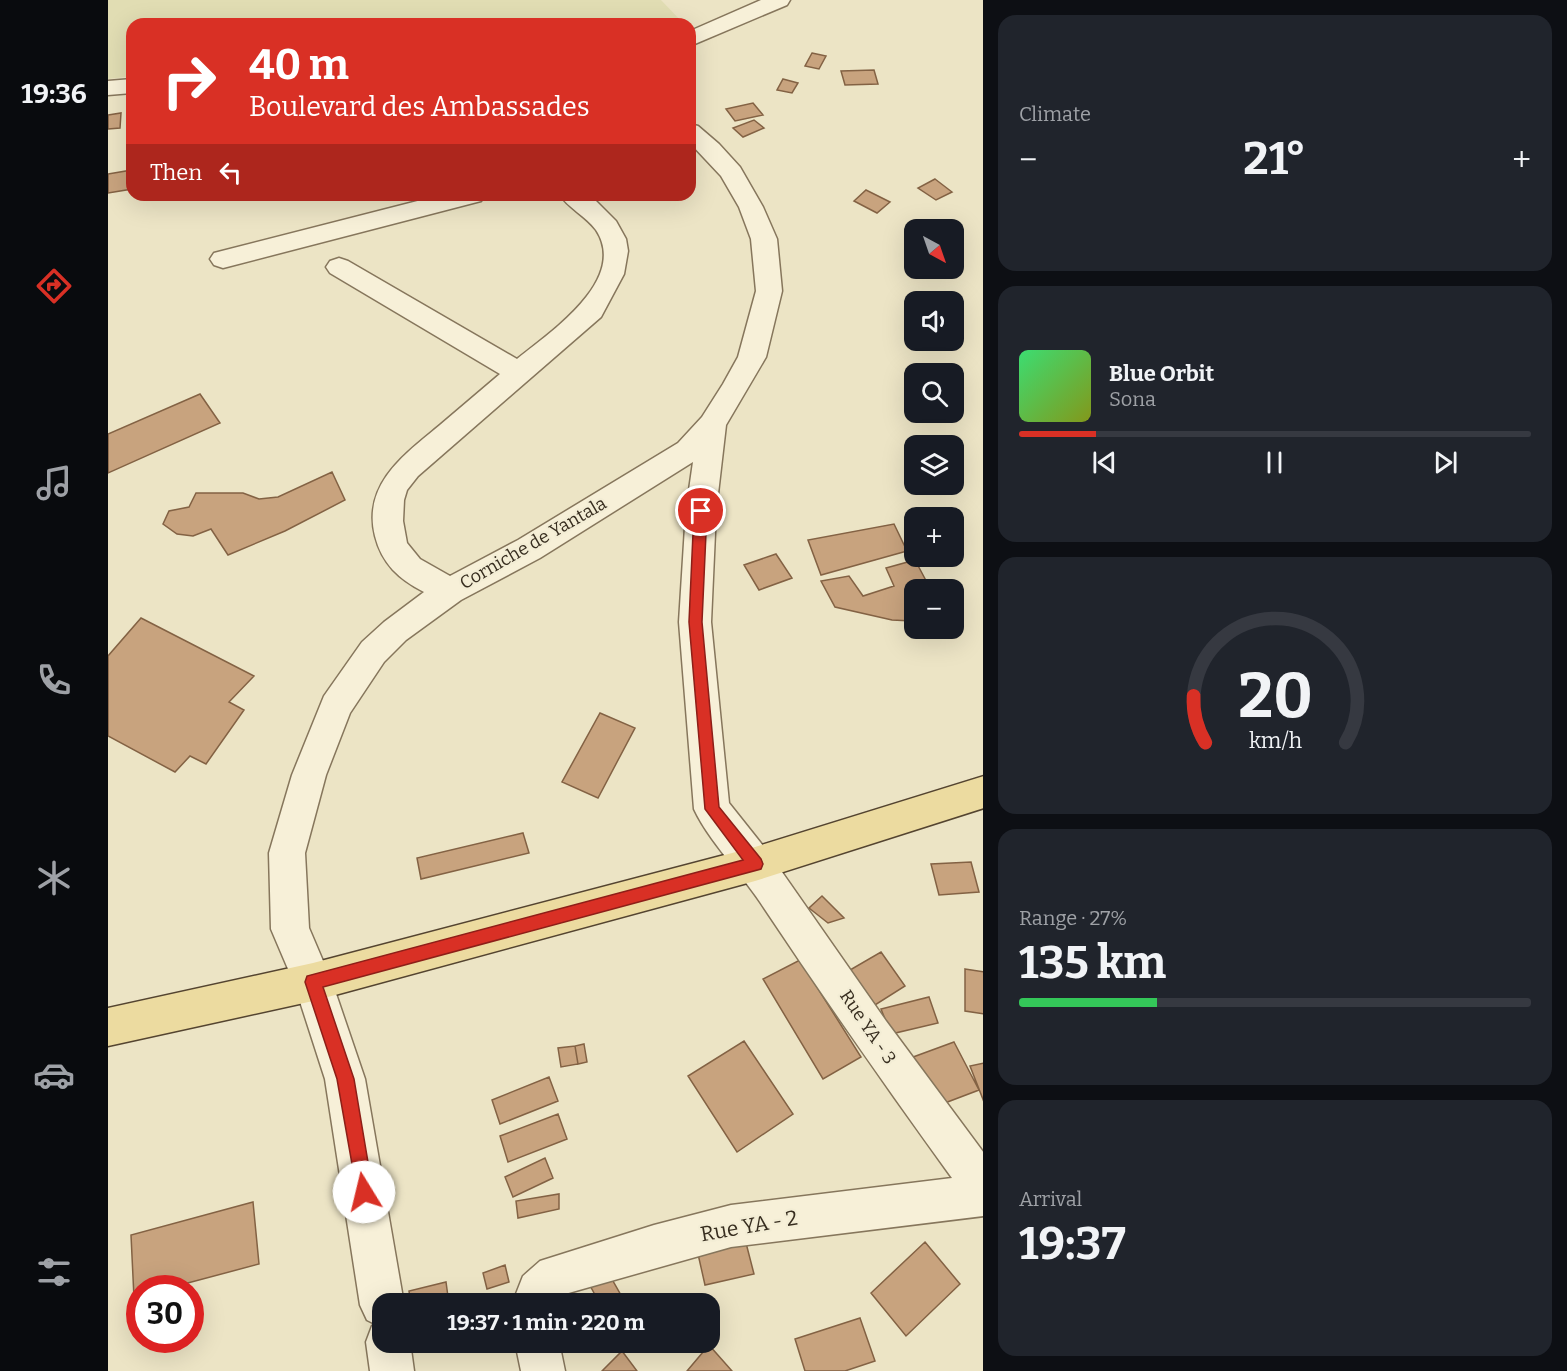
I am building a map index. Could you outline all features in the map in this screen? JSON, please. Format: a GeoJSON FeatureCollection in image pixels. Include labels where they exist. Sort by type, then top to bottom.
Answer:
{"type":"FeatureCollection","features":[{"type":"Feature","properties":{"kind":"main road"},"geometry":{"type":"LineString","coordinates":[[108,1027],[313,982],[755,864],[983,792]]}},
{"type":"Feature","properties":{"kind":"street"},"geometry":{"type":"LineString","coordinates":[[696,36],[779,0]]}},
{"type":"Feature","properties":{"kind":"street"},"geometry":{"type":"LineString","coordinates":[[108,88],[126,86]]}},
{"type":"Feature","properties":{"kind":"street","name":"Corniche de Yantala"},"geometry":{"type":"LineString","coordinates":[[380,1293],[345,1079],[313,982],[290,929],[287,853],[309,775],[336,706],[351,680],[373,652],[395,631],[450,591],[529,549],[688,452],[711,424],[752,357],[769,291],[764,239],[751,207],[731,172],[696,136]]}},
{"type":"Feature","properties":{"kind":"street"},"geometry":{"type":"LineString","coordinates":[[223,259],[449,201]]}},
{"type":"Feature","properties":{"kind":"street"},"geometry":{"type":"LineString","coordinates":[[450,591],[409,568],[398,556],[392,541],[386,511],[392,488],[408,468],[592,311],[609,284],[617,254],[611,231],[580,201]]}},
{"type":"Feature","properties":{"kind":"street"},"geometry":{"type":"LineString","coordinates":[[339,267],[519,374]]}},
{"type":"Feature","properties":{"kind":"street","name":"Rue YA - 3"},"geometry":{"type":"LineString","coordinates":[[711,424],[701,511],[695,622],[712,809],[755,864],[872,1035],[983,1187]]}},
{"type":"Feature","properties":{"kind":"street","name":"Rue YA - 2"},"geometry":{"type":"LineString","coordinates":[[537,1293],[545,1281],[555,1276],[654,1246],[731,1226],[983,1195]]}},
{"type":"Feature","properties":{"kind":"street"},"geometry":{"type":"LineString","coordinates":[[390,1353],[392,1371]]}},
{"type":"Feature","properties":{"kind":"street"},"geometry":{"type":"LineString","coordinates":[[539,1353],[543,1371]]}},
{"type":"Feature","properties":{"kind":"shaded area"},"geometry":{"type":"Polygon","coordinates":[[[108,0],[661,0],[678,18],[126,18],[126,77],[108,79],[108,0]]]}},
{"type":"Feature","properties":{"kind":"building"},"geometry":{"type":"Polygon","coordinates":[[[812,53],[826,56],[819,69],[805,66],[812,53]]]}},
{"type":"Feature","properties":{"kind":"building"},"geometry":{"type":"Polygon","coordinates":[[[874,70],[878,84],[845,85],[841,71],[874,70]]]}},
{"type":"Feature","properties":{"kind":"building"},"geometry":{"type":"Polygon","coordinates":[[[783,79],[798,83],[792,93],[777,90],[783,79]]]}},
{"type":"Feature","properties":{"kind":"building"},"geometry":{"type":"Polygon","coordinates":[[[753,103],[763,115],[735,121],[726,109],[753,103]]]}},
{"type":"Feature","properties":{"kind":"building"},"geometry":{"type":"Polygon","coordinates":[[[121,113],[120,128],[108,129],[108,115],[121,113]]]}},
{"type":"Feature","properties":{"kind":"building"},"geometry":{"type":"Polygon","coordinates":[[[754,120],[764,128],[743,137],[733,128],[754,120]]]}},
{"type":"Feature","properties":{"kind":"building"},"geometry":{"type":"Polygon","coordinates":[[[126,171],[126,190],[108,193],[108,174],[126,171]]]}},
{"type":"Feature","properties":{"kind":"building"},"geometry":{"type":"Polygon","coordinates":[[[935,179],[952,192],[936,200],[918,188],[935,179]]]}},
{"type":"Feature","properties":{"kind":"building"},"geometry":{"type":"Polygon","coordinates":[[[866,190],[890,202],[877,213],[854,201],[866,190]]]}},
{"type":"Feature","properties":{"kind":"building"},"geometry":{"type":"Polygon","coordinates":[[[200,394],[220,423],[108,473],[108,434],[200,394]]]}},
{"type":"Feature","properties":{"kind":"building"},"geometry":{"type":"Polygon","coordinates":[[[332,472],[345,500],[285,531],[228,555],[211,529],[193,536],[177,534],[163,524],[169,511],[189,507],[196,493],[243,493],[259,499],[278,497],[332,472]]]}},
{"type":"Feature","properties":{"kind":"building"},"geometry":{"type":"Polygon","coordinates":[[[894,524],[904,545],[904,552],[821,575],[808,540],[894,524]]]}},
{"type":"Feature","properties":{"kind":"building"},"geometry":{"type":"Polygon","coordinates":[[[776,554],[792,578],[759,590],[744,565],[776,554]]]}},
{"type":"Feature","properties":{"kind":"building"},"geometry":{"type":"Polygon","coordinates":[[[904,563],[904,567],[919,567],[925,579],[904,579],[904,621],[835,607],[821,581],[849,576],[863,596],[894,586],[886,568],[904,563]]]}},
{"type":"Feature","properties":{"kind":"building"},"geometry":{"type":"Polygon","coordinates":[[[141,618],[254,676],[229,702],[244,710],[206,764],[190,756],[175,772],[108,736],[108,656],[141,618]]]}},
{"type":"Feature","properties":{"kind":"building"},"geometry":{"type":"Polygon","coordinates":[[[600,713],[635,728],[598,798],[562,782],[600,713]]]}},
{"type":"Feature","properties":{"kind":"building"},"geometry":{"type":"Polygon","coordinates":[[[523,833],[529,853],[421,879],[417,858],[523,833]]]}},
{"type":"Feature","properties":{"kind":"building"},"geometry":{"type":"Polygon","coordinates":[[[971,862],[979,892],[939,895],[931,864],[971,862]]]}},
{"type":"Feature","properties":{"kind":"building"},"geometry":{"type":"Polygon","coordinates":[[[822,896],[844,918],[828,923],[809,908],[822,896]]]}},
{"type":"Feature","properties":{"kind":"building"},"geometry":{"type":"Polygon","coordinates":[[[881,952],[905,986],[875,1005],[850,970],[881,952]]]}},
{"type":"Feature","properties":{"kind":"building"},"geometry":{"type":"Polygon","coordinates":[[[800,960],[861,1057],[823,1079],[763,979],[800,960]]]}},
{"type":"Feature","properties":{"kind":"building"},"geometry":{"type":"Polygon","coordinates":[[[965,969],[983,972],[983,1014],[965,1011],[965,969]]]}},
{"type":"Feature","properties":{"kind":"building"},"geometry":{"type":"Polygon","coordinates":[[[929,997],[938,1023],[891,1034],[881,1009],[929,997]]]}},
{"type":"Feature","properties":{"kind":"building"},"geometry":{"type":"Polygon","coordinates":[[[744,1041],[793,1114],[737,1152],[688,1076],[744,1041]]]}},
{"type":"Feature","properties":{"kind":"building"},"geometry":{"type":"Polygon","coordinates":[[[954,1042],[979,1090],[929,1109],[905,1060],[954,1042]]]}},
{"type":"Feature","properties":{"kind":"building"},"geometry":{"type":"Polygon","coordinates":[[[584,1044],[587,1062],[578,1064],[575,1046],[584,1044]]]}},
{"type":"Feature","properties":{"kind":"building"},"geometry":{"type":"Polygon","coordinates":[[[575,1046],[578,1064],[561,1067],[558,1048],[575,1046]]]}},
{"type":"Feature","properties":{"kind":"building"},"geometry":{"type":"Polygon","coordinates":[[[983,1063],[983,1099],[970,1066],[983,1063]]]}},
{"type":"Feature","properties":{"kind":"building"},"geometry":{"type":"Polygon","coordinates":[[[549,1077],[558,1101],[500,1124],[492,1100],[549,1077]]]}},
{"type":"Feature","properties":{"kind":"building"},"geometry":{"type":"Polygon","coordinates":[[[558,1114],[567,1139],[508,1162],[500,1136],[558,1114]]]}},
{"type":"Feature","properties":{"kind":"building"},"geometry":{"type":"Polygon","coordinates":[[[545,1158],[553,1178],[513,1197],[505,1177],[545,1158]]]}},
{"type":"Feature","properties":{"kind":"building"},"geometry":{"type":"Polygon","coordinates":[[[559,1194],[559,1209],[518,1218],[516,1201],[559,1194]]]}},
{"type":"Feature","properties":{"kind":"building"},"geometry":{"type":"Polygon","coordinates":[[[253,1202],[259,1264],[204,1279],[204,1275],[133,1275],[131,1235],[253,1202]]]}},
{"type":"Feature","properties":{"kind":"building"},"geometry":{"type":"Polygon","coordinates":[[[925,1242],[960,1284],[906,1336],[871,1293],[925,1242]]]}},
{"type":"Feature","properties":{"kind":"building"},"geometry":{"type":"Polygon","coordinates":[[[746,1243],[754,1274],[705,1285],[698,1254],[746,1243]]]}},
{"type":"Feature","properties":{"kind":"building"},"geometry":{"type":"Polygon","coordinates":[[[505,1265],[509,1282],[487,1289],[483,1273],[505,1265]]]}},
{"type":"Feature","properties":{"kind":"building"},"geometry":{"type":"Polygon","coordinates":[[[605,1267],[620,1293],[594,1293],[587,1280],[605,1267]]]}},
{"type":"Feature","properties":{"kind":"building"},"geometry":{"type":"Polygon","coordinates":[[[446,1282],[448,1293],[409,1293],[409,1291],[446,1282]]]}},
{"type":"Feature","properties":{"kind":"building"},"geometry":{"type":"Polygon","coordinates":[[[860,1318],[875,1361],[845,1371],[805,1371],[795,1339],[860,1318]]]}},
{"type":"Feature","properties":{"kind":"building"},"geometry":{"type":"Polygon","coordinates":[[[620,1353],[624,1353],[637,1371],[602,1371],[620,1353]]]}},
{"type":"Feature","properties":{"kind":"building"},"geometry":{"type":"Polygon","coordinates":[[[702,1353],[716,1353],[732,1371],[687,1371],[702,1353]]]}},
{"type":"Feature","properties":{"kind":"route"},"geometry":{"type":"LineString","coordinates":[[364,1192],[345,1079],[313,982],[755,864],[712,809],[695,622],[701,511]]}}]}
